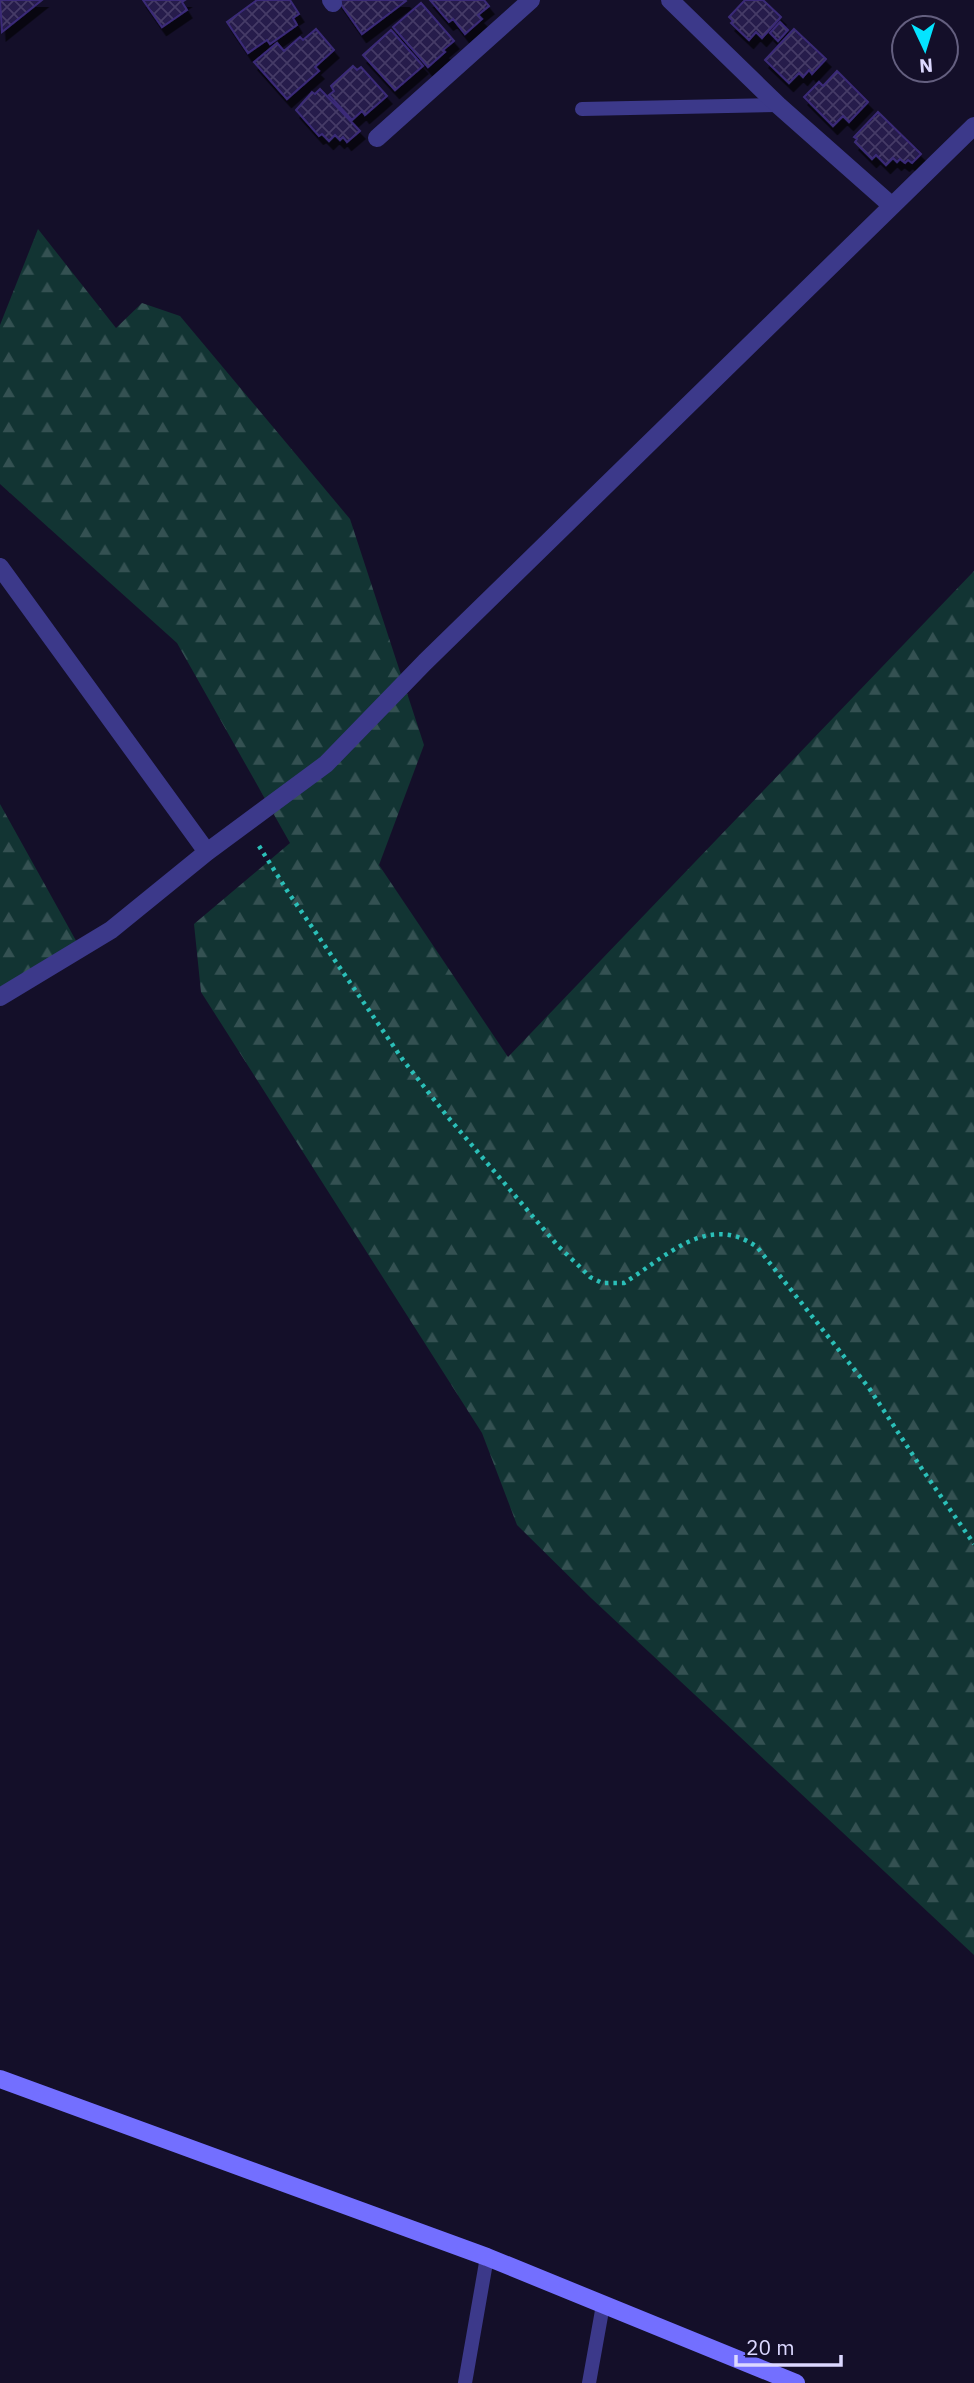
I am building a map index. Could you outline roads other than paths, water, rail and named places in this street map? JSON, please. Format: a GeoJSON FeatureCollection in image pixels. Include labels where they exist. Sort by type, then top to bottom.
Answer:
{"type":"FeatureCollection","features":[{"type":"Feature","properties":{"kind":"street"},"geometry":{"type":"LineString","coordinates":[[377,138],[531,0]]}},
{"type":"Feature","properties":{"kind":"street"},"geometry":{"type":"LineString","coordinates":[[670,0],[778,105],[891,205]]}},
{"type":"Feature","properties":{"kind":"street"},"geometry":{"type":"LineString","coordinates":[[0,997],[111,930],[207,852],[326,764],[425,662],[974,126]]}},
{"type":"Feature","properties":{"kind":"street"},"geometry":{"type":"LineString","coordinates":[[0,567],[207,852]]}},
{"type":"Feature","properties":{"kind":"street"},"geometry":{"type":"LineString","coordinates":[[0,2079],[487,2257],[789,2382]]}},
{"type":"Feature","properties":{"kind":"lane"},"geometry":{"type":"LineString","coordinates":[[582,110],[778,105]]}},
{"type":"Feature","properties":{"kind":"lane"},"geometry":{"type":"LineString","coordinates":[[464,2383],[487,2257]]}},
{"type":"Feature","properties":{"kind":"lane"},"geometry":{"type":"LineString","coordinates":[[589,2383],[603,2305]]}}]}
